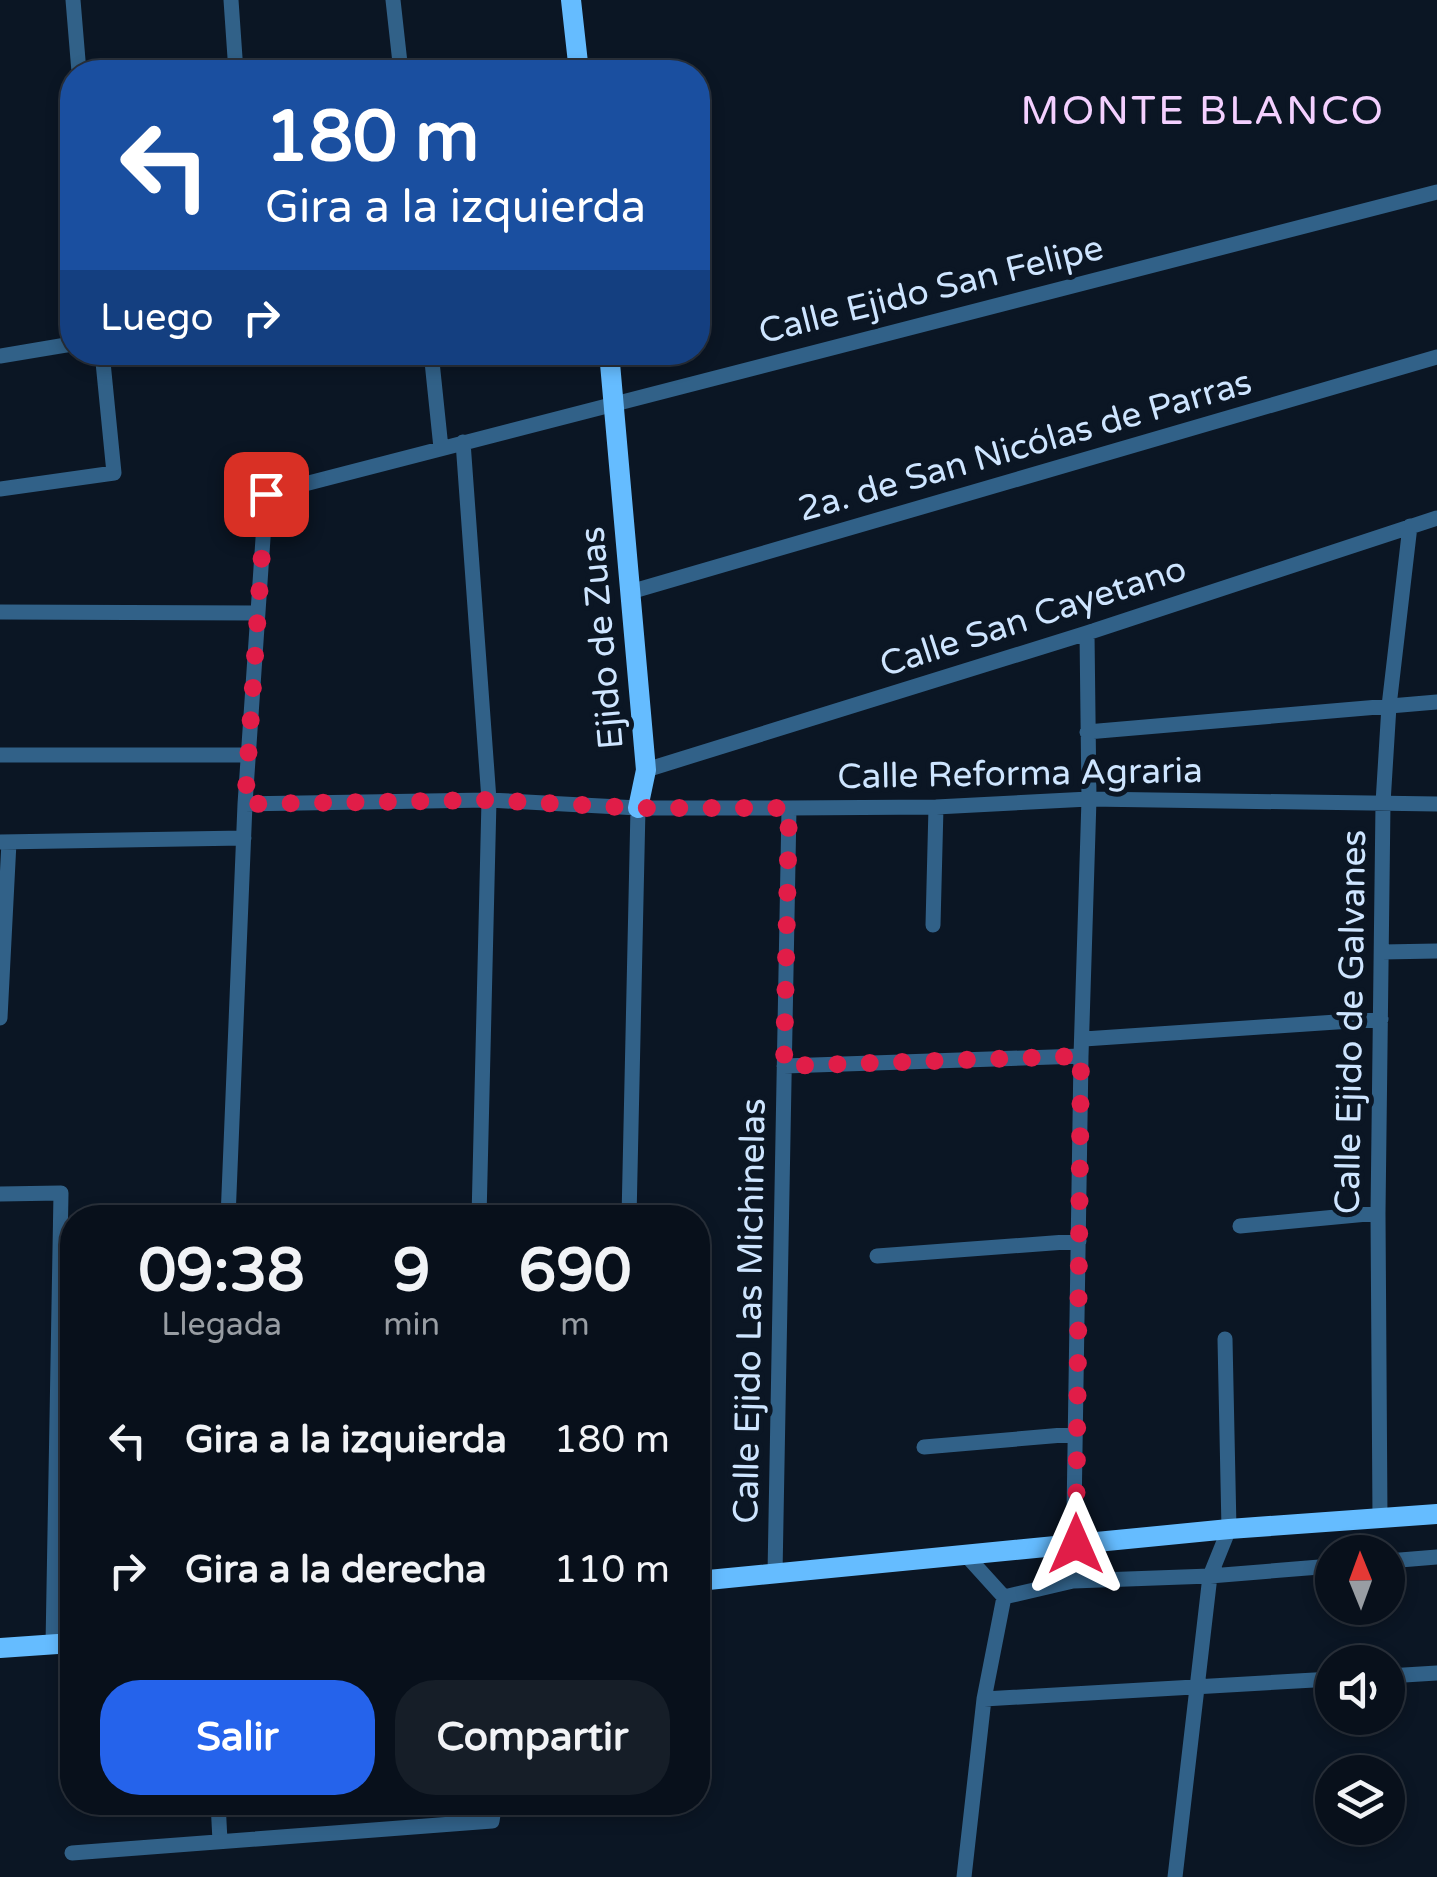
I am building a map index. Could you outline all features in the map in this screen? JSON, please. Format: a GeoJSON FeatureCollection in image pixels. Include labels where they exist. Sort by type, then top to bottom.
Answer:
{"type":"FeatureCollection","features":[{"type":"Feature","properties":{"kind":"street"},"geometry":{"type":"LineString","coordinates":[[73,0],[78,60]]}},
{"type":"Feature","properties":{"kind":"street"},"geometry":{"type":"LineString","coordinates":[[230,0],[235,60]]}},
{"type":"Feature","properties":{"kind":"street"},"geometry":{"type":"LineString","coordinates":[[393,0],[400,60]]}},
{"type":"Feature","properties":{"kind":"street"},"geometry":{"type":"LineString","coordinates":[[571,0],[577,60]]}},
{"type":"Feature","properties":{"kind":"street","name":"Calle Ejido San Felipe"},"geometry":{"type":"LineString","coordinates":[[258,612],[266,494],[1437,192]]}},
{"type":"Feature","properties":{"kind":"street"},"geometry":{"type":"LineString","coordinates":[[0,356],[60,346]]}},
{"type":"Feature","properties":{"kind":"street","name":"2a. de San Nicólas de Parras"},"geometry":{"type":"LineString","coordinates":[[630,592],[1437,357]]}},
{"type":"Feature","properties":{"kind":"street"},"geometry":{"type":"LineString","coordinates":[[0,489],[114,473],[103,365]]}},
{"type":"Feature","properties":{"kind":"street"},"geometry":{"type":"LineString","coordinates":[[432,365],[441,448]]}},
{"type":"Feature","properties":{"kind":"street","name":"Ejido de Zuas"},"geometry":{"type":"LineString","coordinates":[[610,365],[646,770],[638,808],[628,1205]]}},
{"type":"Feature","properties":{"kind":"street"},"geometry":{"type":"LineString","coordinates":[[464,442],[489,800],[479,1205]]}},
{"type":"Feature","properties":{"kind":"street","name":"Calle San Cayetano"},"geometry":{"type":"LineString","coordinates":[[646,770],[1086,633],[1437,518]]}},
{"type":"Feature","properties":{"kind":"street","name":"Calle Ejido de Galvanes"},"geometry":{"type":"LineString","coordinates":[[1380,1519],[1378,1212],[1383,803],[1389,706],[1410,526]]}},
{"type":"Feature","properties":{"kind":"street"},"geometry":{"type":"LineString","coordinates":[[0,612],[258,612],[245,804],[229,1205]]}},
{"type":"Feature","properties":{"kind":"street"},"geometry":{"type":"LineString","coordinates":[[1073,1581],[1090,799],[1086,633]]}},
{"type":"Feature","properties":{"kind":"street"},"geometry":{"type":"LineString","coordinates":[[1087,732],[1437,702]]}},
{"type":"Feature","properties":{"kind":"street"},"geometry":{"type":"LineString","coordinates":[[0,755],[248,755]]}},
{"type":"Feature","properties":{"kind":"street","name":"Calle Reforma Agraria"},"geometry":{"type":"LineString","coordinates":[[245,804],[489,800],[638,808],[789,808],[936,807],[1090,799],[1437,804]]}},
{"type":"Feature","properties":{"kind":"street"},"geometry":{"type":"LineString","coordinates":[[934,925],[936,807]]}},
{"type":"Feature","properties":{"kind":"street","name":"Calle Ejido Las Michinelas"},"geometry":{"type":"LineString","coordinates":[[775,1574],[789,808]]}},
{"type":"Feature","properties":{"kind":"street"},"geometry":{"type":"LineString","coordinates":[[0,1018],[4,842],[244,838]]}},
{"type":"Feature","properties":{"kind":"street"},"geometry":{"type":"LineString","coordinates":[[1382,952],[1437,951]]}},
{"type":"Feature","properties":{"kind":"street"},"geometry":{"type":"LineString","coordinates":[[784,1066],[1082,1047],[1381,1019]]}},
{"type":"Feature","properties":{"kind":"street"},"geometry":{"type":"LineString","coordinates":[[0,1194],[61,1194],[61,1205]]}},
{"type":"Feature","properties":{"kind":"street"},"geometry":{"type":"LineString","coordinates":[[1240,1226],[1378,1212]]}},
{"type":"Feature","properties":{"kind":"street"},"geometry":{"type":"LineString","coordinates":[[877,1256],[1079,1241]]}},
{"type":"Feature","properties":{"kind":"street"},"geometry":{"type":"LineString","coordinates":[[1174,1877],[1210,1576],[1229,1530],[1226,1339]]}},
{"type":"Feature","properties":{"kind":"street"},"geometry":{"type":"LineString","coordinates":[[924,1448],[1075,1434]]}},
{"type":"Feature","properties":{"kind":"street"},"geometry":{"type":"LineString","coordinates":[[710,1581],[965,1554],[1437,1514]]}},
{"type":"Feature","properties":{"kind":"street"},"geometry":{"type":"LineString","coordinates":[[965,1554],[1004,1597]]}},
{"type":"Feature","properties":{"kind":"street"},"geometry":{"type":"LineString","coordinates":[[1405,1561],[1437,1558]]}},
{"type":"Feature","properties":{"kind":"street"},"geometry":{"type":"LineString","coordinates":[[1004,1597],[1073,1581],[1315,1567]]}},
{"type":"Feature","properties":{"kind":"street"},"geometry":{"type":"LineString","coordinates":[[964,1877],[984,1699],[1004,1597]]}},
{"type":"Feature","properties":{"kind":"street"},"geometry":{"type":"LineString","coordinates":[[0,1648],[60,1644]]}},
{"type":"Feature","properties":{"kind":"street"},"geometry":{"type":"LineString","coordinates":[[1405,1675],[1437,1673]]}},
{"type":"Feature","properties":{"kind":"street"},"geometry":{"type":"LineString","coordinates":[[984,1699],[1315,1679]]}},
{"type":"Feature","properties":{"kind":"street"},"geometry":{"type":"LineString","coordinates":[[219,1815],[220,1841]]}},
{"type":"Feature","properties":{"kind":"street"},"geometry":{"type":"LineString","coordinates":[[72,1852],[492,1821],[493,1815]]}},
{"type":"Feature","properties":{"kind":"district","name":"MONTE BLANCO"},"geometry":{"type":"Point","coordinates":[1203,111]}},
{"type":"Feature","properties":{"kind":"route"},"geometry":{"type":"LineString","coordinates":[[266,494],[245,804],[489,800],[638,808],[789,808],[784,1066],[1081,1056],[1076,1544]]}}]}
